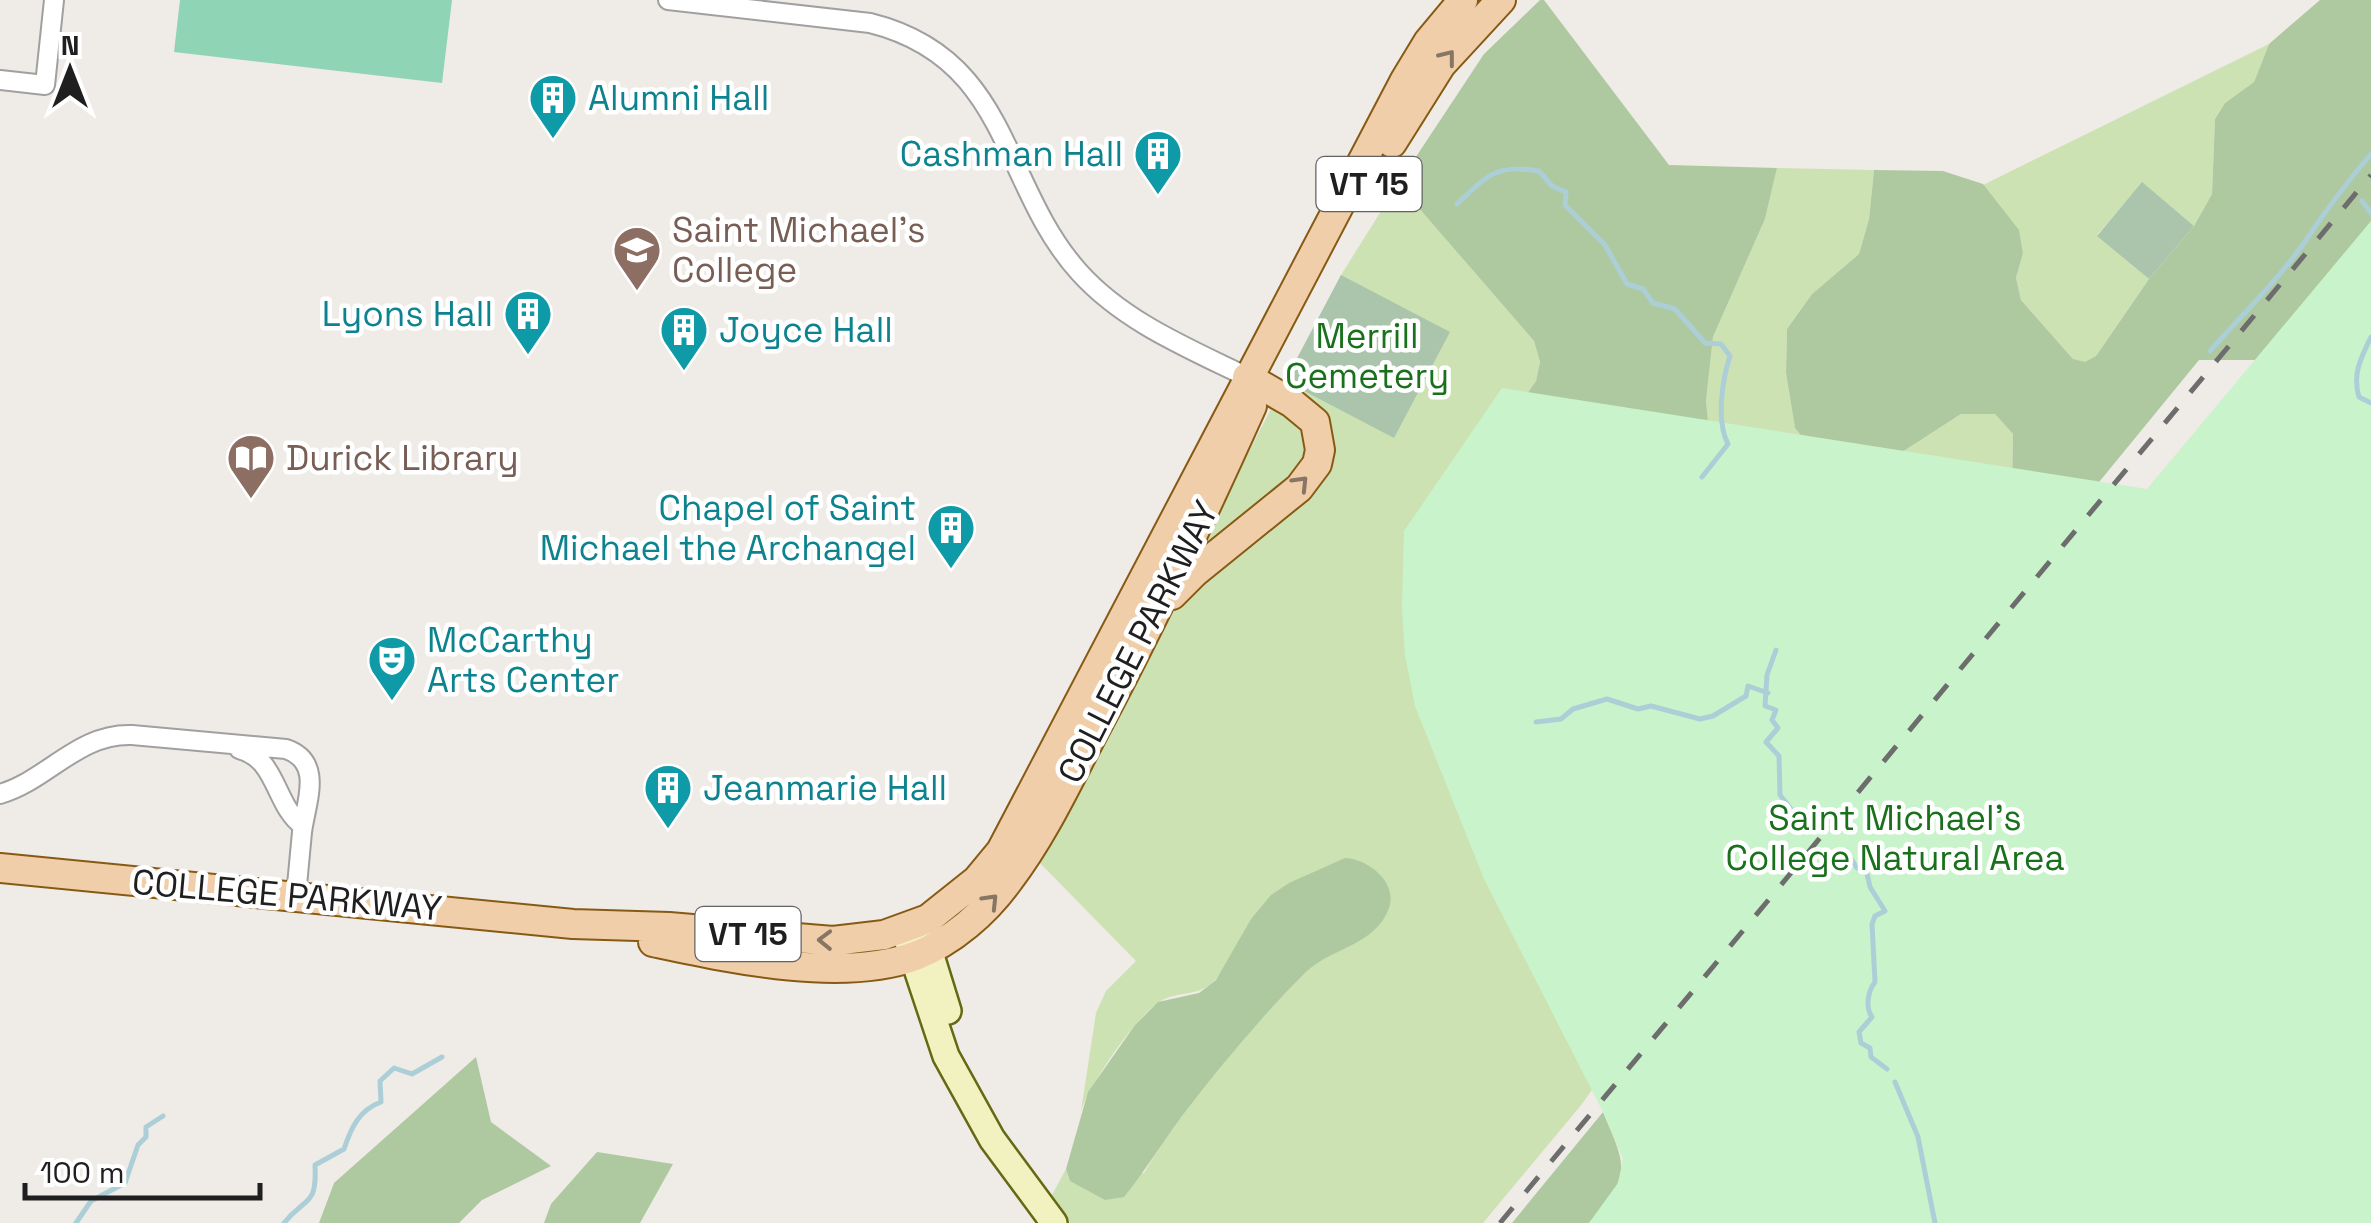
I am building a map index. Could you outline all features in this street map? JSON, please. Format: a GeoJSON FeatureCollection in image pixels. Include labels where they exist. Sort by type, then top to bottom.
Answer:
{"type":"FeatureCollection","features":[{"type":"Feature","properties":{"kind":"main road","name":"COLLEGE PARKWAY"},"geometry":{"type":"LineString","coordinates":[[916,940],[990,867],[1000,850],[1204,487],[1410,71],[1463,0]]}},
{"type":"Feature","properties":{"kind":"main road","name":"COLLEGE PARKWAY"},"geometry":{"type":"LineString","coordinates":[[1255,381],[1405,120],[1441,65],[1501,0]]}},
{"type":"Feature","properties":{"kind":"main road"},"geometry":{"type":"LineString","coordinates":[[1152,619],[1195,572],[1310,477],[1320,450],[1315,422],[1255,381]]}},
{"type":"Feature","properties":{"kind":"main road","name":"COLLEGE PARKWAY"},"geometry":{"type":"LineString","coordinates":[[0,868],[573,924],[661,944],[824,969],[860,969],[916,940],[974,918],[1009,881],[1062,794],[1152,619],[1204,487]]}},
{"type":"Feature","properties":{"kind":"main road"},"geometry":{"type":"LineString","coordinates":[[1204,487],[1228,514],[1258,521]]}},
{"type":"Feature","properties":{"kind":"main road"},"geometry":{"type":"LineString","coordinates":[[916,940],[946,1056],[992,1139],[1054,1223]]}},
{"type":"Feature","properties":{"kind":"street"},"geometry":{"type":"LineString","coordinates":[[0,80],[45,85],[54,0]]}},
{"type":"Feature","properties":{"kind":"street"},"geometry":{"type":"LineString","coordinates":[[668,0],[870,22],[911,36],[963,76],[985,103],[1051,234],[1079,272],[1102,295],[1165,336],[1255,381]]}},
{"type":"Feature","properties":{"kind":"street"},"geometry":{"type":"LineString","coordinates":[[0,794],[86,744],[111,736],[269,746],[296,752],[309,768],[310,788],[296,896]]}},
{"type":"Feature","properties":{"kind":"street"},"geometry":{"type":"LineString","coordinates":[[224,745],[246,750],[261,760],[289,812],[303,826]]}},
{"type":"Feature","properties":{"kind":"green space"},"geometry":{"type":"Polygon","coordinates":[[[180,0],[452,0],[442,83],[174,52],[180,0]]]}},
{"type":"Feature","properties":{"kind":"green space"},"geometry":{"type":"Polygon","coordinates":[[[1544,0],[1669,165],[1777,168],[1765,219],[1713,337],[1706,401],[1713,469],[1445,514],[1536,381],[1540,362],[1534,341],[1398,184],[1484,54],[1544,0]]]}},
{"type":"Feature","properties":{"kind":"green space"},"geometry":{"type":"Polygon","coordinates":[[[2320,0],[2371,0],[2371,225],[2260,360],[2199,360],[2059,531],[2012,488],[2013,434],[1995,414],[1961,414],[1862,478],[1825,465],[1795,428],[1786,373],[1787,329],[1812,294],[1859,254],[1869,219],[1874,170],[1943,171],[1983,184],[2019,230],[2023,253],[2016,278],[2021,300],[2073,359],[2085,362],[2096,356],[2149,279],[2194,226],[2212,194],[2215,119],[2225,103],[2254,82],[2269,44],[2320,0]]]}},
{"type":"Feature","properties":{"kind":"green space"},"geometry":{"type":"Polygon","coordinates":[[[2269,44],[2254,82],[2225,103],[2215,119],[2212,194],[2194,226],[2142,183],[2097,235],[2149,279],[2096,356],[2084,363],[2073,359],[2021,300],[2016,278],[2023,253],[2019,231],[1983,185],[2269,44]]]}},
{"type":"Feature","properties":{"kind":"green space"},"geometry":{"type":"Polygon","coordinates":[[[1777,168],[1874,170],[1869,219],[1859,254],[1812,294],[1787,329],[1786,373],[1795,428],[1825,465],[1862,478],[1961,414],[1995,414],[2013,434],[2012,488],[2023,515],[2059,531],[1816,819],[1791,775],[1777,659],[1731,543],[1713,469],[1706,401],[1713,337],[1765,219],[1777,168]]]}},
{"type":"Feature","properties":{"kind":"green space"},"geometry":{"type":"Polygon","coordinates":[[[2142,182],[2194,226],[2149,279],[2097,236],[2142,182]]]}},
{"type":"Feature","properties":{"kind":"green space"},"geometry":{"type":"Polygon","coordinates":[[[1398,184],[1534,341],[1540,362],[1536,381],[1648,1011],[1582,1104],[1483,1223],[1070,1223],[1052,1195],[1066,1169],[1070,1181],[1144,1173],[1222,1064],[1312,966],[1251,919],[1230,959],[1209,986],[1165,999],[1137,1023],[1103,1069],[1081,1111],[1096,1013],[1106,991],[1136,961],[1036,859],[1341,275],[1398,184]]]}},
{"type":"Feature","properties":{"kind":"green space","name":"Saint Michael's College Natural Area"},"geometry":{"type":"Polygon","coordinates":[[[2371,221],[2371,1223],[1589,1223],[1618,1183],[1623,1159],[1484,879],[1415,706],[1405,655],[1404,531],[1502,388],[2147,489],[2371,221]]]}},
{"type":"Feature","properties":{"kind":"green space","name":"Merrill Cemetery"},"geometry":{"type":"Polygon","coordinates":[[[1341,275],[1450,332],[1394,438],[1285,381],[1341,275]]]}},
{"type":"Feature","properties":{"kind":"green space"},"geometry":{"type":"Polygon","coordinates":[[[1345,858],[1371,867],[1385,881],[1391,898],[1383,920],[1364,938],[1316,964],[1273,1006],[1196,1097],[1124,1197],[1105,1200],[1070,1181],[1066,1169],[1088,1092],[1135,1025],[1158,1002],[1199,993],[1216,980],[1251,919],[1271,895],[1345,858]]]}},
{"type":"Feature","properties":{"kind":"green space"},"geometry":{"type":"Polygon","coordinates":[[[476,1057],[491,1122],[551,1166],[482,1200],[459,1223],[319,1223],[334,1183],[476,1057]]]}},
{"type":"Feature","properties":{"kind":"green space"},"geometry":{"type":"Polygon","coordinates":[[[1603,1112],[1617,1146],[1621,1170],[1613,1193],[1603,1206],[1589,1223],[1512,1223],[1603,1112]]]}},
{"type":"Feature","properties":{"kind":"green space"},"geometry":{"type":"Polygon","coordinates":[[[597,1152],[673,1164],[640,1223],[544,1223],[551,1204],[597,1152]]]}},
{"type":"Feature","properties":{"kind":"waterway"},"geometry":{"type":"LineString","coordinates":[[2210,351],[2285,268],[2371,154]]}},
{"type":"Feature","properties":{"kind":"waterway"},"geometry":{"type":"LineString","coordinates":[[1457,204],[1493,174],[1512,169],[1539,171],[1552,186],[1566,192],[1565,205],[1605,245],[1627,284],[1643,289],[1653,303],[1675,309],[1705,343],[1721,344],[1730,356],[1721,401],[1728,444],[1702,477]]}},
{"type":"Feature","properties":{"kind":"waterway"},"geometry":{"type":"LineString","coordinates":[[2362,201],[2371,213]]}},
{"type":"Feature","properties":{"kind":"waterway"},"geometry":{"type":"LineString","coordinates":[[2371,337],[2357,373],[2359,397],[2371,403]]}},
{"type":"Feature","properties":{"kind":"waterway"},"geometry":{"type":"LineString","coordinates":[[1776,650],[1767,675],[1765,706],[1776,710],[1772,720],[1778,728],[1766,742],[1779,756],[1780,795],[1791,809]]}},
{"type":"Feature","properties":{"kind":"waterway"},"geometry":{"type":"LineString","coordinates":[[1536,722],[1561,719],[1573,709],[1607,699],[1638,709],[1651,706],[1700,719],[1713,716],[1746,696],[1748,686],[1768,693]]}},
{"type":"Feature","properties":{"kind":"waterway"},"geometry":{"type":"LineString","coordinates":[[1846,851],[1857,868],[1866,869],[1870,887],[1885,911],[1875,916],[1872,924],[1875,982],[1868,1004],[1872,1017],[1859,1032],[1871,1057],[1887,1069]]}},
{"type":"Feature","properties":{"kind":"waterway"},"geometry":{"type":"LineString","coordinates":[[284,1223],[312,1195],[315,1165],[344,1149],[357,1121],[381,1102],[380,1081],[394,1068],[412,1074],[442,1057]]}},
{"type":"Feature","properties":{"kind":"waterway"},"geometry":{"type":"LineString","coordinates":[[1895,1082],[1918,1137],[1935,1223]]}},
{"type":"Feature","properties":{"kind":"waterway"},"geometry":{"type":"LineString","coordinates":[[76,1223],[91,1201],[125,1183],[138,1145],[146,1137],[146,1127],[163,1116]]}},
{"type":"Feature","properties":{"kind":"railway"},"geometry":{"type":"LineString","coordinates":[[1500,1223],[2371,175]]}},
{"type":"Feature","properties":{"kind":"place","name":"Alumni Hall"},"geometry":{"type":"Point","coordinates":[553,140]}},
{"type":"Feature","properties":{"kind":"place","name":"Cashman Hall"},"geometry":{"type":"Point","coordinates":[1158,196]}},
{"type":"Feature","properties":{"kind":"place","name":"Saint Michael's College"},"geometry":{"type":"Point","coordinates":[637,292]}},
{"type":"Feature","properties":{"kind":"place","name":"Lyons Hall"},"geometry":{"type":"Point","coordinates":[528,356]}},
{"type":"Feature","properties":{"kind":"place","name":"Joyce Hall"},"geometry":{"type":"Point","coordinates":[684,372]}},
{"type":"Feature","properties":{"kind":"place","name":"Durick Library"},"geometry":{"type":"Point","coordinates":[251,500]}},
{"type":"Feature","properties":{"kind":"place","name":"Chapel of Saint Michael the Archangel"},"geometry":{"type":"Point","coordinates":[951,570]}},
{"type":"Feature","properties":{"kind":"place","name":"McCarthy Arts Center"},"geometry":{"type":"Point","coordinates":[392,702]}},
{"type":"Feature","properties":{"kind":"place","name":"Jeanmarie Hall"},"geometry":{"type":"Point","coordinates":[668,830]}}]}
